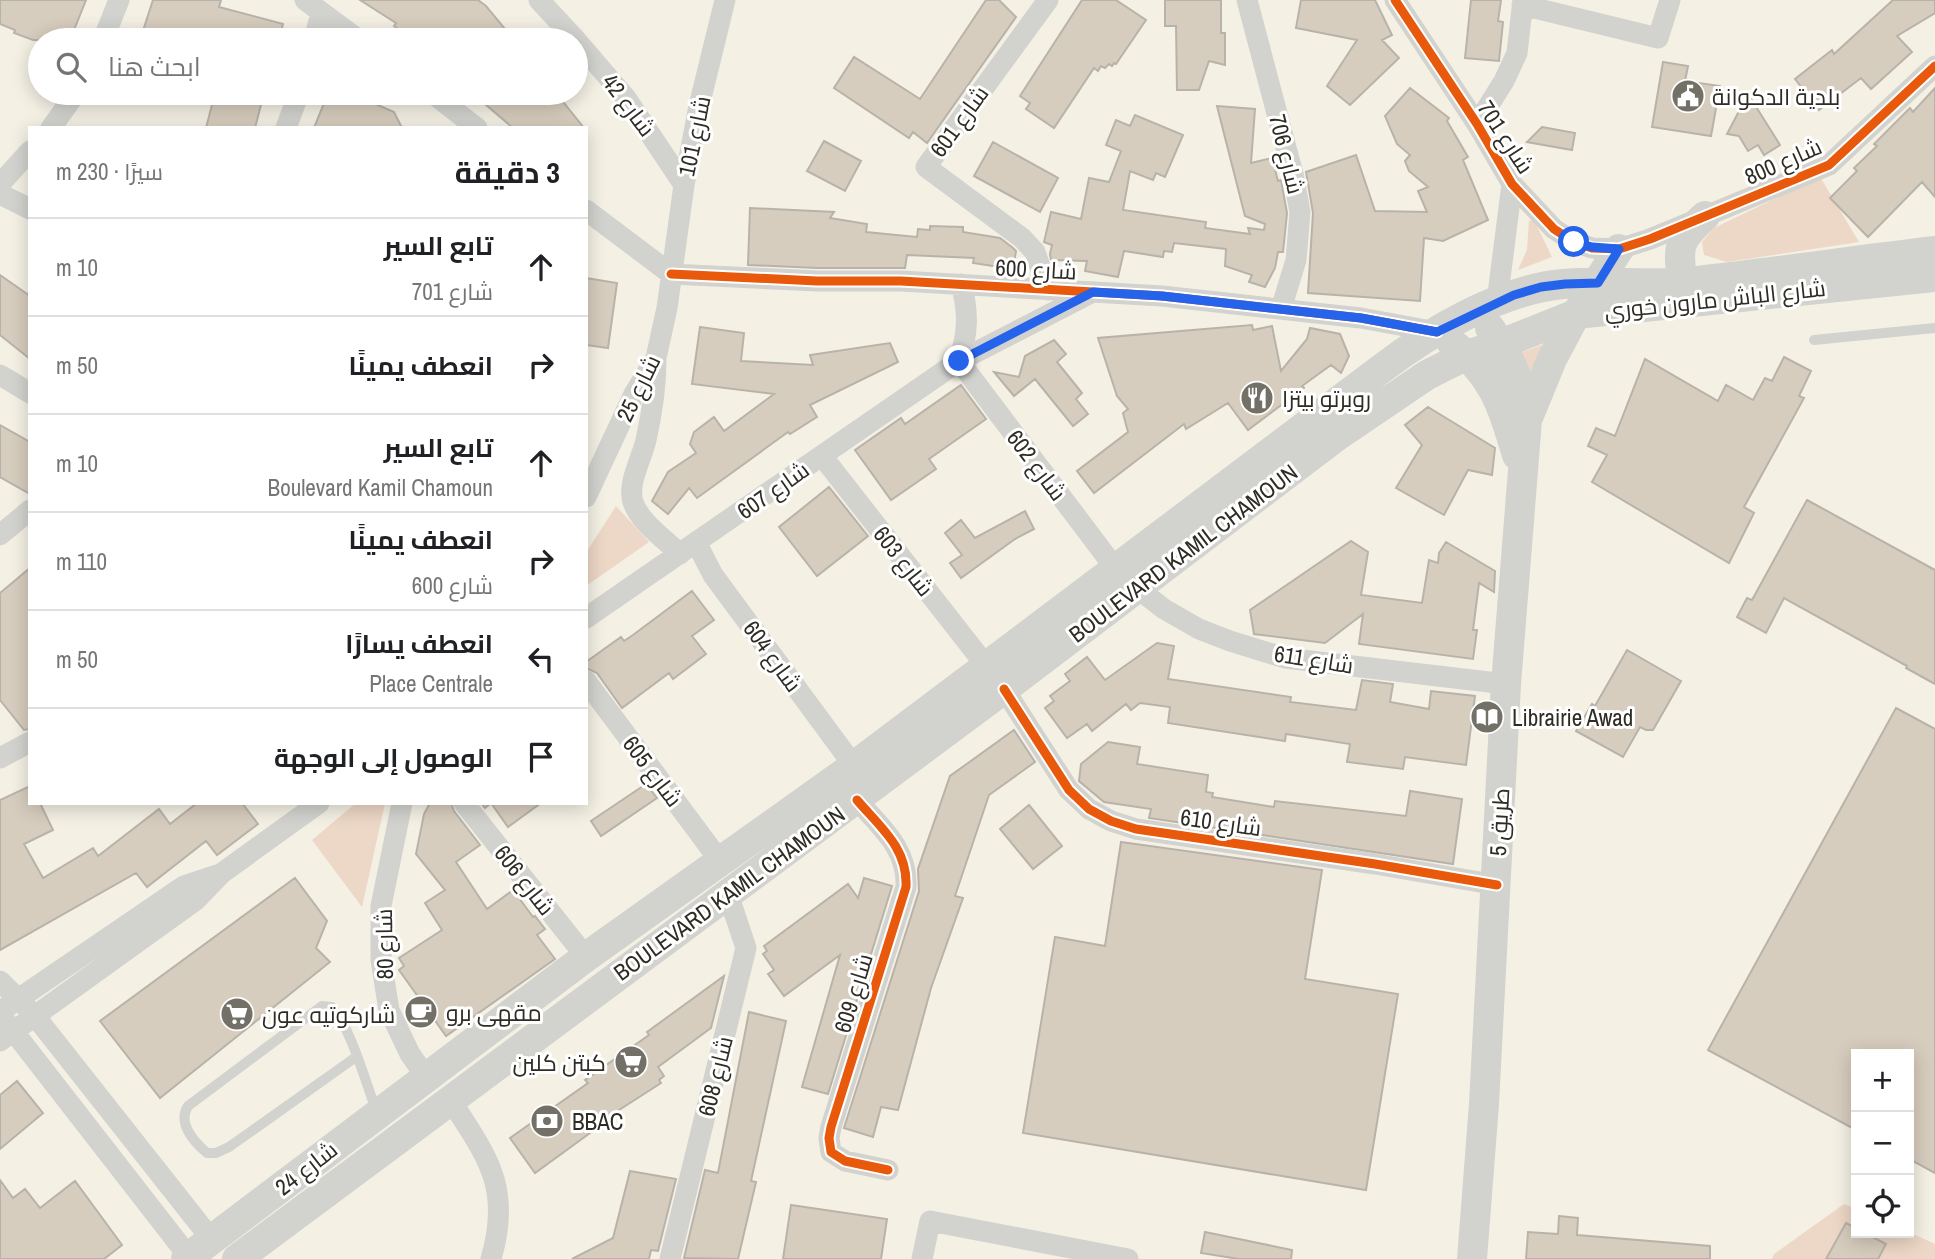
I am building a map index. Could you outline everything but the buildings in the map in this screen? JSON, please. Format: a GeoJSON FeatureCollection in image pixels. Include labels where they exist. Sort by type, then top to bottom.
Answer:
{"type":"FeatureCollection","features":[{"type":"Feature","properties":{"kind":"main road"},"geometry":{"type":"LineString","coordinates":[[1682,282],[1678,252],[1689,232],[1705,216]]}},
{"type":"Feature","properties":{"kind":"main road"},"geometry":{"type":"LineString","coordinates":[[1527,420],[1552,359],[1576,314],[1619,249]]}},
{"type":"Feature","properties":{"kind":"main road","name":"BOULEVARD KAMIL CHAMOUN"},"geometry":{"type":"LineString","coordinates":[[237,1259],[856,800],[996,678],[1126,578],[1406,350],[1488,306],[1541,287],[1682,282],[1935,251]]}},
{"type":"Feature","properties":{"kind":"main road","name":"شارع الباش مارون خوري"},"geometry":{"type":"LineString","coordinates":[[1500,344],[1576,314],[1935,277]]}},
{"type":"Feature","properties":{"kind":"main road"},"geometry":{"type":"LineString","coordinates":[[1488,306],[1500,344],[1523,392],[1527,420]]}},
{"type":"Feature","properties":{"kind":"main road"},"geometry":{"type":"LineString","coordinates":[[1437,332],[1467,355],[1480,369],[1500,401],[1522,468]]}},
{"type":"Feature","properties":{"kind":"main road","name":"BOULEVARD KAMIL CHAMOUN"},"geometry":{"type":"LineString","coordinates":[[1126,578],[1402,391],[1467,355],[1500,344]]}},
{"type":"Feature","properties":{"kind":"main road","name":"طريق 5"},"geometry":{"type":"LineString","coordinates":[[1472,1259],[1497,885],[1506,684],[1527,420]]}},
{"type":"Feature","properties":{"kind":"main road","name":"BOULEVARD KAMIL CHAMOUN"},"geometry":{"type":"LineString","coordinates":[[426,1077],[586,957],[854,766],[996,678]]}},
{"type":"Feature","properties":{"kind":"main road","name":"شارع 24"},"geometry":{"type":"LineString","coordinates":[[196,1252],[426,1077]]}},
{"type":"Feature","properties":{"kind":"street"},"geometry":{"type":"LineString","coordinates":[[108,28],[119,0]]}},
{"type":"Feature","properties":{"kind":"street","name":"شارع 42"},"geometry":{"type":"LineString","coordinates":[[539,0],[565,28]]}},
{"type":"Feature","properties":{"kind":"street","name":"شارع 101"},"geometry":{"type":"LineString","coordinates":[[671,274],[699,106],[725,0]]}},
{"type":"Feature","properties":{"kind":"street","name":"شارع 601"},"geometry":{"type":"LineString","coordinates":[[1048,0],[926,167],[1022,238],[1035,252],[1048,290]]}},
{"type":"Feature","properties":{"kind":"street","name":"شارع 706"},"geometry":{"type":"LineString","coordinates":[[1247,0],[1300,212],[1296,260],[1281,309]]}},
{"type":"Feature","properties":{"kind":"street","name":"شارع 701"},"geometry":{"type":"LineString","coordinates":[[1395,0],[1450,87],[1477,124],[1512,184],[1564,237],[1584,246],[1619,249]]}},
{"type":"Feature","properties":{"kind":"street"},"geometry":{"type":"LineString","coordinates":[[1477,124],[1504,81],[1517,53],[1522,3],[1658,38],[1670,0]]}},
{"type":"Feature","properties":{"kind":"street"},"geometry":{"type":"LineString","coordinates":[[313,6],[314,28]]}},
{"type":"Feature","properties":{"kind":"street"},"geometry":{"type":"LineString","coordinates":[[313,6],[343,28]]}},
{"type":"Feature","properties":{"kind":"street","name":"شارع 42"},"geometry":{"type":"LineString","coordinates":[[588,54],[626,98],[684,184]]}},
{"type":"Feature","properties":{"kind":"street","name":"800 شارع"},"geometry":{"type":"LineString","coordinates":[[1619,249],[1650,239],[1829,165],[1935,66]]}},
{"type":"Feature","properties":{"kind":"street"},"geometry":{"type":"LineString","coordinates":[[52,126],[67,105]]}},
{"type":"Feature","properties":{"kind":"street"},"geometry":{"type":"LineString","coordinates":[[287,126],[295,105]]}},
{"type":"Feature","properties":{"kind":"street"},"geometry":{"type":"LineString","coordinates":[[447,105],[474,126]]}},
{"type":"Feature","properties":{"kind":"street"},"geometry":{"type":"LineString","coordinates":[[0,184],[28,153]]}},
{"type":"Feature","properties":{"kind":"street","name":"شارع 701"},"geometry":{"type":"LineString","coordinates":[[1488,306],[1512,184]]}},
{"type":"Feature","properties":{"kind":"street"},"geometry":{"type":"LineString","coordinates":[[0,194],[28,208]]}},
{"type":"Feature","properties":{"kind":"street"},"geometry":{"type":"LineString","coordinates":[[588,212],[671,274]]}},
{"type":"Feature","properties":{"kind":"street","name":"شارع 600"},"geometry":{"type":"LineString","coordinates":[[671,274],[730,279],[901,281],[1162,296],[1361,318],[1437,332]]}},
{"type":"Feature","properties":{"kind":"street","name":"شارع 25"},"geometry":{"type":"LineString","coordinates":[[588,493],[634,394],[656,358],[671,274]]}},
{"type":"Feature","properties":{"kind":"street"},"geometry":{"type":"LineString","coordinates":[[959,361],[968,314],[961,284]]}},
{"type":"Feature","properties":{"kind":"street","name":"شارع 607"},"geometry":{"type":"LineString","coordinates":[[588,617],[959,361],[1093,292]]}},
{"type":"Feature","properties":{"kind":"street","name":"شارع 604"},"geometry":{"type":"LineString","coordinates":[[656,358],[653,397],[632,490],[632,501],[647,522],[688,548],[713,575],[854,766]]}},
{"type":"Feature","properties":{"kind":"street","name":"شارع 602"},"geometry":{"type":"LineString","coordinates":[[959,361],[1126,578]]}},
{"type":"Feature","properties":{"kind":"street"},"geometry":{"type":"LineString","coordinates":[[0,375],[28,392]]}},
{"type":"Feature","properties":{"kind":"street","name":"شارع 603"},"geometry":{"type":"LineString","coordinates":[[822,456],[996,678]]}},
{"type":"Feature","properties":{"kind":"street"},"geometry":{"type":"LineString","coordinates":[[0,535],[28,512]]}},
{"type":"Feature","properties":{"kind":"street","name":"شارع 611"},"geometry":{"type":"LineString","coordinates":[[1126,578],[1164,610],[1199,628],[1230,641],[1285,657],[1506,684]]}},
{"type":"Feature","properties":{"kind":"street","name":"شارع 610"},"geometry":{"type":"LineString","coordinates":[[996,678],[1069,790],[1089,809],[1111,821],[1136,829],[1497,885]]}},
{"type":"Feature","properties":{"kind":"street","name":"شارع 605"},"geometry":{"type":"LineString","coordinates":[[588,684],[720,861]]}},
{"type":"Feature","properties":{"kind":"street"},"geometry":{"type":"LineString","coordinates":[[0,758],[28,743]]}},
{"type":"Feature","properties":{"kind":"street","name":"شارع 609"},"geometry":{"type":"LineString","coordinates":[[856,800],[900,850],[905,863],[906,887],[831,1127],[829,1145],[831,1153],[845,1161],[888,1170]]}},
{"type":"Feature","properties":{"kind":"street"},"geometry":{"type":"LineString","coordinates":[[7,1037],[196,900],[222,873],[316,805]]}},
{"type":"Feature","properties":{"kind":"street","name":"شارع 80"},"geometry":{"type":"LineString","coordinates":[[402,805],[382,906],[381,960],[389,1010],[410,1054],[426,1077]]}},
{"type":"Feature","properties":{"kind":"street","name":"شارع 606"},"geometry":{"type":"LineString","coordinates":[[466,805],[586,957]]}},
{"type":"Feature","properties":{"kind":"street"},"geometry":{"type":"LineString","coordinates":[[196,1252],[7,1037],[0,1013],[184,887],[222,873]]}},
{"type":"Feature","properties":{"kind":"street","name":"شارع 608"},"geometry":{"type":"LineString","coordinates":[[670,1259],[746,948],[728,894]]}},
{"type":"Feature","properties":{"kind":"street"},"geometry":{"type":"LineString","coordinates":[[0,981],[34,1016],[196,1252]]}},
{"type":"Feature","properties":{"kind":"street"},"geometry":{"type":"LineString","coordinates":[[450,1099],[488,1158],[495,1178],[498,1212],[491,1259]]}},
{"type":"Feature","properties":{"kind":"street"},"geometry":{"type":"LineString","coordinates":[[922,1259],[930,1221],[1128,1259]]}},
{"type":"Feature","properties":{"kind":"lane"},"geometry":{"type":"LineString","coordinates":[[1814,341],[1935,328]]}},
{"type":"Feature","properties":{"kind":"lane"},"geometry":{"type":"LineString","coordinates":[[356,1057],[229,1147],[216,1153],[207,1153],[200,1148],[184,1123],[184,1112],[188,1106],[322,1006],[332,1007],[339,1014],[356,1057],[378,1113]]}},
{"type":"Feature","properties":{"kind":"shaded area"},"geometry":{"type":"Polygon","coordinates":[[[1820,177],[1859,242],[1727,262],[1704,255],[1702,242],[1714,228],[1820,177]]]}},
{"type":"Feature","properties":{"kind":"shaded area"},"geometry":{"type":"Polygon","coordinates":[[[1534,220],[1552,257],[1518,270],[1527,250],[1529,221],[1534,220]]]}},
{"type":"Feature","properties":{"kind":"shaded area"},"geometry":{"type":"Polygon","coordinates":[[[1550,342],[1531,388],[1520,353],[1550,342]]]}},
{"type":"Feature","properties":{"kind":"shaded area"},"geometry":{"type":"Polygon","coordinates":[[[616,506],[649,542],[588,585],[588,550],[616,506]]]}},
{"type":"Feature","properties":{"kind":"shaded area"},"geometry":{"type":"Polygon","coordinates":[[[354,805],[385,805],[362,907],[312,840],[354,805]]]}},
{"type":"Feature","properties":{"kind":"shaded area"},"geometry":{"type":"Polygon","coordinates":[[[1844,1204],[1851,1207],[1851,1238],[1914,1238],[1914,1234],[1935,1244],[1935,1259],[1772,1259],[1774,1254],[1844,1204]]]}},
{"type":"Feature","properties":{"kind":"cycle path"},"geometry":{"type":"LineString","coordinates":[[1395,0],[1477,124],[1512,184],[1554,229],[1574,242],[1592,248],[1619,249],[1650,239],[1829,165],[1935,66]]}},
{"type":"Feature","properties":{"kind":"cycle path"},"geometry":{"type":"LineString","coordinates":[[671,274],[817,281],[901,281],[1162,296],[1361,318],[1437,332]]}},
{"type":"Feature","properties":{"kind":"cycle path"},"geometry":{"type":"LineString","coordinates":[[1004,689],[1069,790],[1089,809],[1111,821],[1136,829],[1497,885]]}},
{"type":"Feature","properties":{"kind":"cycle path"},"geometry":{"type":"LineString","coordinates":[[857,800],[897,849],[905,873],[906,887],[829,1138],[831,1152],[845,1161],[888,1170]]}},
{"type":"Feature","properties":{"kind":"place","name":"بلدية الدكوانة"},"geometry":{"type":"Point","coordinates":[1688,96]}},
{"type":"Feature","properties":{"kind":"place","name":"روبرتو بيتزا"},"geometry":{"type":"Point","coordinates":[1257,398]}},
{"type":"Feature","properties":{"kind":"place","name":"Librairie Awad"},"geometry":{"type":"Point","coordinates":[1487,717]}},
{"type":"Feature","properties":{"kind":"place","name":"مقهى برو"},"geometry":{"type":"Point","coordinates":[421,1012]}},
{"type":"Feature","properties":{"kind":"place","name":"شاركوتيه عون"},"geometry":{"type":"Point","coordinates":[237,1014]}},
{"type":"Feature","properties":{"kind":"place","name":"كبتن كلين"},"geometry":{"type":"Point","coordinates":[631,1062]}},
{"type":"Feature","properties":{"kind":"place","name":"BBAC"},"geometry":{"type":"Point","coordinates":[547,1121]}},
{"type":"Feature","properties":{"kind":"route"},"geometry":{"type":"LineString","coordinates":[[959,361],[1093,292],[1162,296],[1361,318],[1437,332],[1514,295],[1541,287],[1598,283],[1619,249],[1584,246],[1574,242]]}}]}
